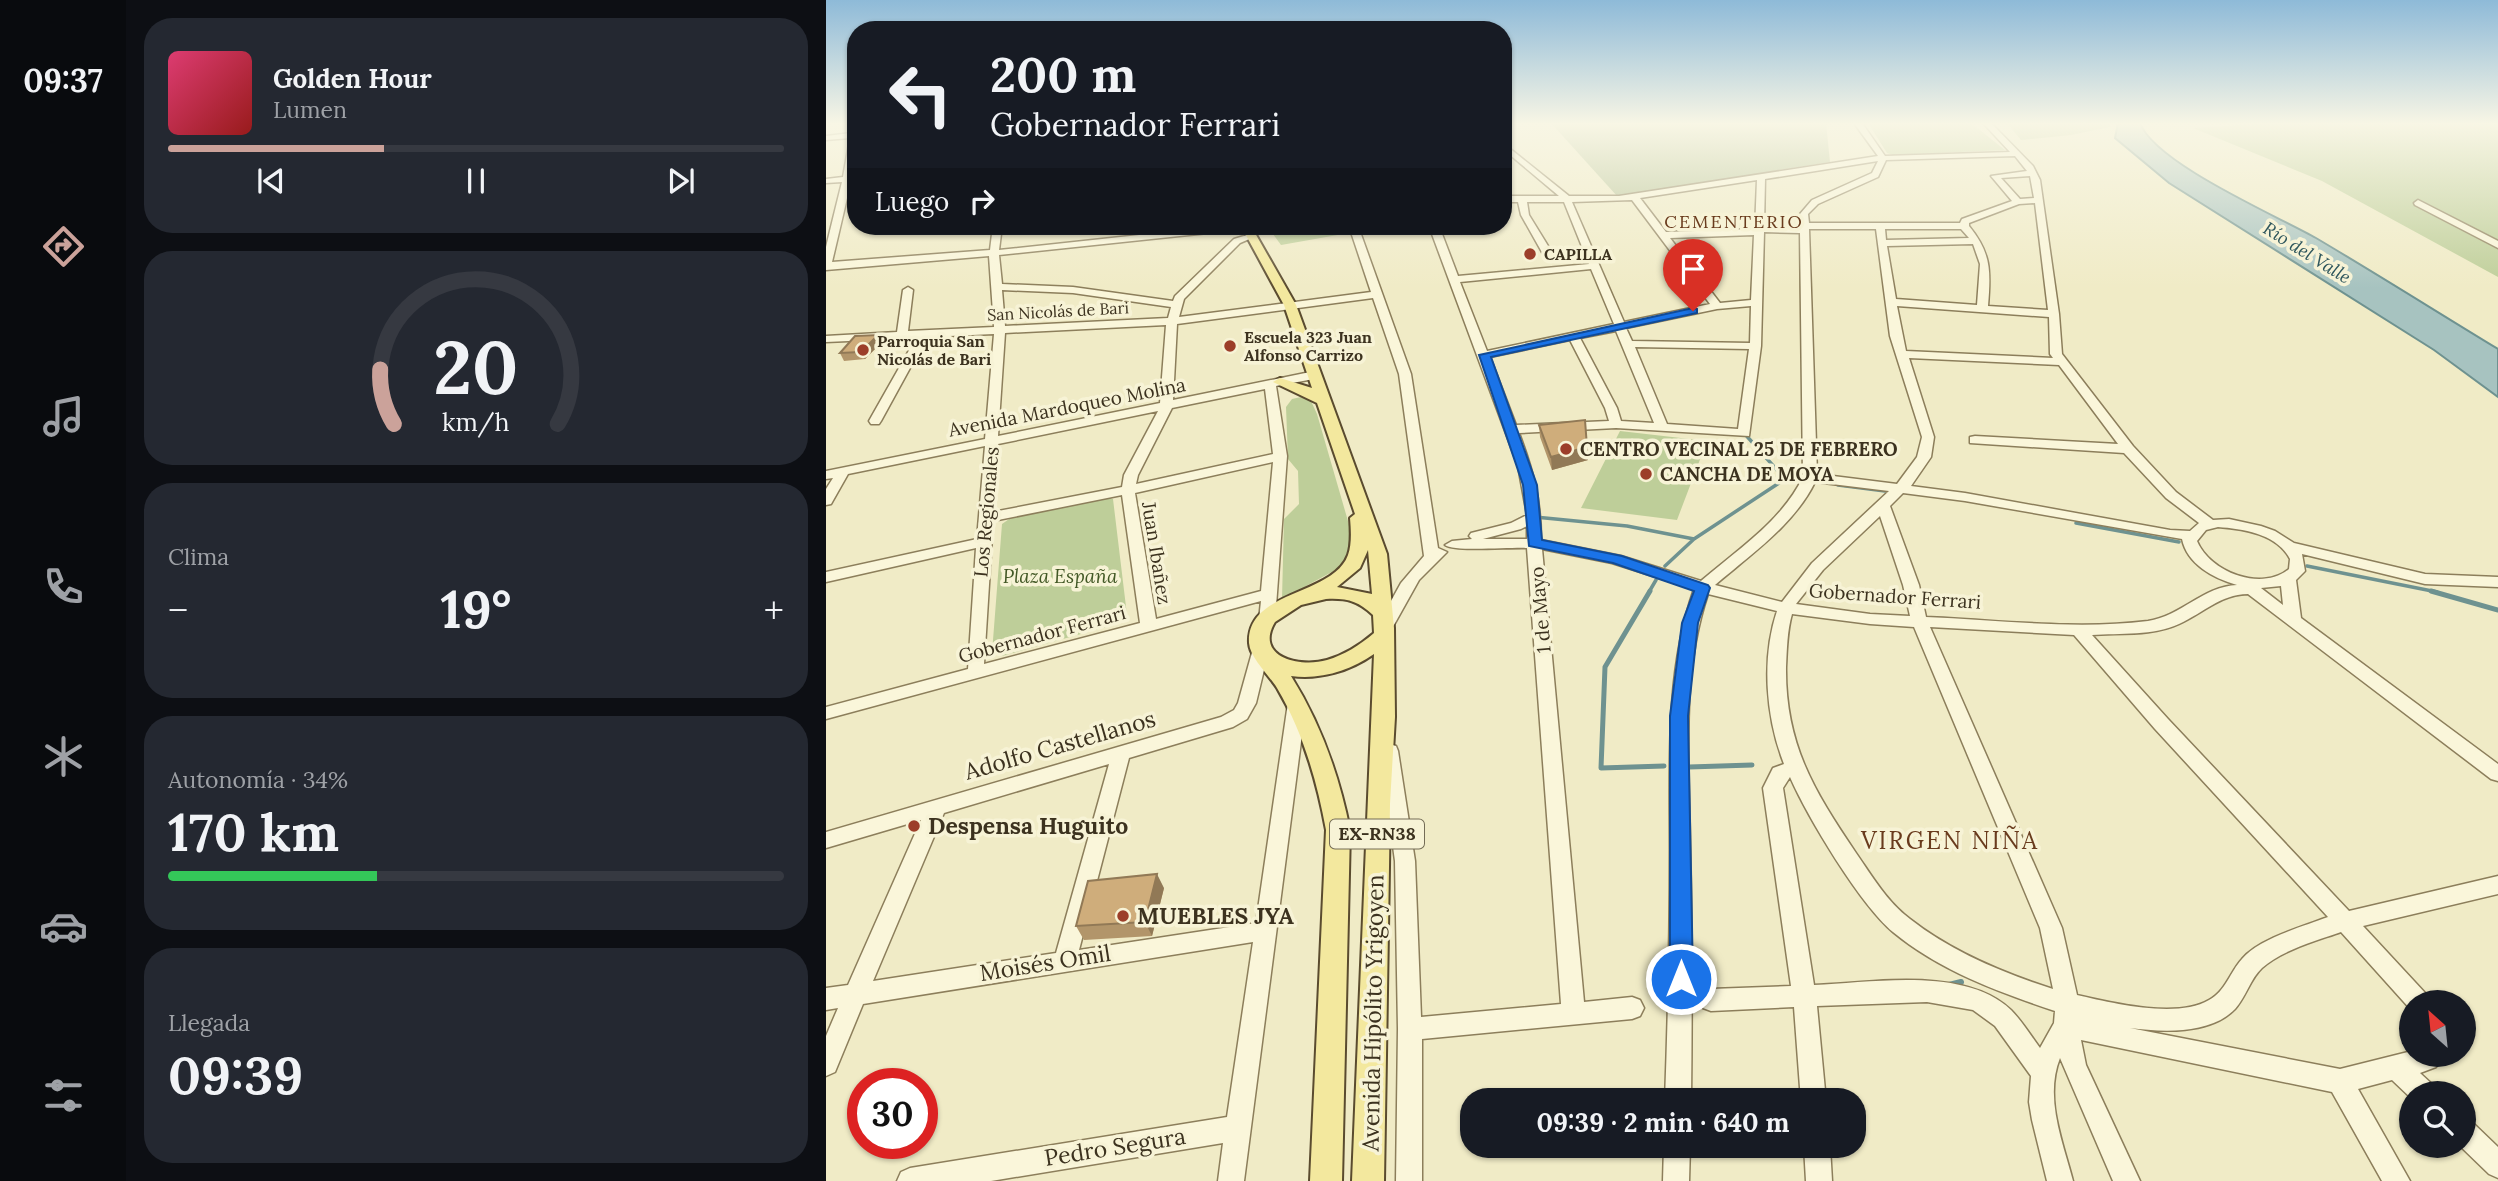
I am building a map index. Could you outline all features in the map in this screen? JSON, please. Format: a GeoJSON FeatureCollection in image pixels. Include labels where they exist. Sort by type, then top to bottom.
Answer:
{"type":"FeatureCollection","features":[{"type":"Feature","properties":{"kind":"main road","name":"Avenida Hipólito Yrigoyen"},"geometry":{"type":"LineString","coordinates":[[1250,235],[1290,305],[1357,503],[1378,554],[1383,625],[1384,718],[1378,818],[1368,1181]]}},
{"type":"Feature","properties":{"kind":"main road"},"geometry":{"type":"LineString","coordinates":[[1275,383],[1304,363],[1307,353]]}},
{"type":"Feature","properties":{"kind":"main road"},"geometry":{"type":"LineString","coordinates":[[1275,383],[1309,391],[1322,400]]}},
{"type":"Feature","properties":{"kind":"main road","name":"Avenida Hipólito Yrigoyen"},"geometry":{"type":"LineString","coordinates":[[1305,596],[1352,568],[1360,555],[1357,503]]}},
{"type":"Feature","properties":{"kind":"main road","name":"EX-RN38"},"geometry":{"type":"LineString","coordinates":[[1267,620],[1280,609],[1305,596],[1339,592],[1367,599],[1383,625]]}},
{"type":"Feature","properties":{"kind":"main road"},"geometry":{"type":"LineString","coordinates":[[1267,620],[1259,635],[1263,653],[1287,667],[1315,670],[1355,658],[1383,625]]}},
{"type":"Feature","properties":{"kind":"main road","name":"Avenida Hipólito Yrigoyen"},"geometry":{"type":"LineString","coordinates":[[1263,653],[1282,676],[1297,703],[1334,804],[1338,830],[1326,1181]]}},
{"type":"Feature","properties":{"kind":"street"},"geometry":{"type":"LineString","coordinates":[[1542,178],[1567,199],[1662,428]]}},
{"type":"Feature","properties":{"kind":"street"},"geometry":{"type":"LineString","coordinates":[[1512,199],[1634,196],[1743,178]]}},
{"type":"Feature","properties":{"kind":"street"},"geometry":{"type":"LineString","coordinates":[[1513,429],[1616,424],[1744,433],[1755,346],[1762,178]]}},
{"type":"Feature","properties":{"kind":"street"},"geometry":{"type":"LineString","coordinates":[[1678,1088],[1681,979],[1679,716],[1690,623],[1702,588],[1778,523],[1801,496],[1810,477],[1805,228],[1807,208],[1827,195],[1868,178]]}},
{"type":"Feature","properties":{"kind":"street"},"geometry":{"type":"LineString","coordinates":[[1997,178],[2018,202]]}},
{"type":"Feature","properties":{"kind":"street"},"geometry":{"type":"LineString","coordinates":[[2034,178],[2054,314],[2055,348],[2061,362],[2128,449],[2171,495],[2209,524],[2250,527],[2288,546],[2425,579],[2498,582]]}},
{"type":"Feature","properties":{"kind":"street"},"geometry":{"type":"LineString","coordinates":[[826,181],[847,179]]}},
{"type":"Feature","properties":{"kind":"street"},"geometry":{"type":"LineString","coordinates":[[847,186],[838,199],[842,215],[826,266],[1184,235]]}},
{"type":"Feature","properties":{"kind":"street"},"geometry":{"type":"LineString","coordinates":[[1634,196],[1717,306]]}},
{"type":"Feature","properties":{"kind":"street"},"geometry":{"type":"LineString","coordinates":[[1522,199],[1525,215],[1548,254]]}},
{"type":"Feature","properties":{"kind":"street"},"geometry":{"type":"LineString","coordinates":[[1964,226],[1968,218],[2018,202],[2038,200]]}},
{"type":"Feature","properties":{"kind":"street"},"geometry":{"type":"LineString","coordinates":[[2418,203],[2498,245]]}},
{"type":"Feature","properties":{"kind":"street"},"geometry":{"type":"LineString","coordinates":[[826,217],[842,215]]}},
{"type":"Feature","properties":{"kind":"street"},"geometry":{"type":"LineString","coordinates":[[1882,235],[1964,226]]}},
{"type":"Feature","properties":{"kind":"street"},"geometry":{"type":"LineString","coordinates":[[1964,226],[1977,241],[1987,263],[1982,308]]}},
{"type":"Feature","properties":{"kind":"street"},"geometry":{"type":"LineString","coordinates":[[1666,235],[1805,228],[1977,241]]}},
{"type":"Feature","properties":{"kind":"street","name":"Los Regionales"},"geometry":{"type":"LineString","coordinates":[[977,673],[975,661],[1000,329],[996,235]]}},
{"type":"Feature","properties":{"kind":"street","name":"Juan Ibañez"},"geometry":{"type":"LineString","coordinates":[[1149,627],[1128,491],[1131,475],[1166,407],[1172,321],[1176,305],[1242,235]]}},
{"type":"Feature","properties":{"kind":"street"},"geometry":{"type":"LineString","coordinates":[[1357,235],[1405,374],[1432,556]]}},
{"type":"Feature","properties":{"kind":"street","name":"1 de Mayo"},"geometry":{"type":"LineString","coordinates":[[1437,235],[1513,429],[1530,485],[1573,1012]]}},
{"type":"Feature","properties":{"kind":"street"},"geometry":{"type":"LineString","coordinates":[[1882,235],[1891,302],[1902,354],[1928,437],[1928,449],[1901,488],[1815,572],[1786,608],[1778,646],[1778,708],[1782,740],[1793,768],[1849,859],[1880,904],[1900,925],[1996,979],[2067,1014],[2340,1081],[2399,1066]]}},
{"type":"Feature","properties":{"kind":"street"},"geometry":{"type":"LineString","coordinates":[[1453,280],[1594,266]]}},
{"type":"Feature","properties":{"kind":"street"},"geometry":{"type":"LineString","coordinates":[[999,287],[1084,292],[1176,305]]}},
{"type":"Feature","properties":{"kind":"street"},"geometry":{"type":"LineString","coordinates":[[902,334],[908,290]]}},
{"type":"Feature","properties":{"kind":"street","name":"San Nicolás de Bari"},"geometry":{"type":"LineString","coordinates":[[826,339],[1172,321],[1377,294]]}},
{"type":"Feature","properties":{"kind":"street"},"geometry":{"type":"LineString","coordinates":[[1891,302],[2054,314]]}},
{"type":"Feature","properties":{"kind":"street"},"geometry":{"type":"LineString","coordinates":[[1485,355],[1717,306],[1755,303]]}},
{"type":"Feature","properties":{"kind":"street"},"geometry":{"type":"LineString","coordinates":[[875,421],[924,334]]}},
{"type":"Feature","properties":{"kind":"street"},"geometry":{"type":"LineString","coordinates":[[1573,336],[1611,408],[1616,424]]}},
{"type":"Feature","properties":{"kind":"street"},"geometry":{"type":"LineString","coordinates":[[1629,344],[1755,346]]}},
{"type":"Feature","properties":{"kind":"street"},"geometry":{"type":"LineString","coordinates":[[1902,354],[2061,362]]}},
{"type":"Feature","properties":{"kind":"street","name":"Avenida Mardoqueo Molina"},"geometry":{"type":"LineString","coordinates":[[826,475],[1315,375]]}},
{"type":"Feature","properties":{"kind":"street"},"geometry":{"type":"LineString","coordinates":[[1267,620],[1280,456],[1275,383]]}},
{"type":"Feature","properties":{"kind":"street"},"geometry":{"type":"LineString","coordinates":[[1975,440],[2128,449]]}},
{"type":"Feature","properties":{"kind":"street"},"geometry":{"type":"LineString","coordinates":[[986,518],[1128,491],[1280,456]]}},
{"type":"Feature","properties":{"kind":"street"},"geometry":{"type":"LineString","coordinates":[[826,501],[843,472]]}},
{"type":"Feature","properties":{"kind":"street"},"geometry":{"type":"LineString","coordinates":[[1810,477],[1901,488],[2170,534],[2191,535],[2209,524]]}},
{"type":"Feature","properties":{"kind":"street"},"geometry":{"type":"LineString","coordinates":[[1883,505],[1911,585],[1919,620],[2051,928],[2074,1066],[2127,1181]]}},
{"type":"Feature","properties":{"kind":"street","name":"Gobernador Ferrari"},"geometry":{"type":"LineString","coordinates":[[1383,625],[1412,579],[1432,556],[1452,545],[1516,526],[1534,517]]}},
{"type":"Feature","properties":{"kind":"street"},"geometry":{"type":"LineString","coordinates":[[2191,535],[2190,546],[2198,559],[2215,571],[2260,583],[2288,579],[2299,565],[2288,546]]}},
{"type":"Feature","properties":{"kind":"street"},"geometry":{"type":"LineString","coordinates":[[826,577],[984,542]]}},
{"type":"Feature","properties":{"kind":"street","name":"Gobernador Ferrari"},"geometry":{"type":"LineString","coordinates":[[1452,545],[1534,542],[1616,559],[1702,588],[1786,608],[1870,619],[2078,629],[2172,621],[2226,590],[2252,589]]}},
{"type":"Feature","properties":{"kind":"street"},"geometry":{"type":"LineString","coordinates":[[2237,579],[2498,774]]}},
{"type":"Feature","properties":{"kind":"street"},"geometry":{"type":"LineString","coordinates":[[2288,579],[2292,620]]}},
{"type":"Feature","properties":{"kind":"street","name":"Gobernador Ferrari"},"geometry":{"type":"LineString","coordinates":[[826,713],[1268,594]]}},
{"type":"Feature","properties":{"kind":"street"},"geometry":{"type":"LineString","coordinates":[[2078,629],[2125,685],[2346,919],[2408,990]]}},
{"type":"Feature","properties":{"kind":"street","name":"Adolfo Castellanos"},"geometry":{"type":"LineString","coordinates":[[826,840],[1227,722],[1241,714],[1263,653]]}},
{"type":"Feature","properties":{"kind":"street"},"geometry":{"type":"LineString","coordinates":[[1231,1181],[1236,1128],[1297,703]]}},
{"type":"Feature","properties":{"kind":"street"},"geometry":{"type":"LineString","coordinates":[[1384,718],[1405,861],[1410,1029],[1409,1181]]}},
{"type":"Feature","properties":{"kind":"street"},"geometry":{"type":"LineString","coordinates":[[1065,960],[1121,753]]}},
{"type":"Feature","properties":{"kind":"street"},"geometry":{"type":"LineString","coordinates":[[1793,768],[1780,773],[1773,788],[1796,914],[1813,1088]]}},
{"type":"Feature","properties":{"kind":"street"},"geometry":{"type":"LineString","coordinates":[[826,1064],[936,807]]}},
{"type":"Feature","properties":{"kind":"street"},"geometry":{"type":"LineString","coordinates":[[2067,1014],[2169,1020],[2206,1014],[2225,1003],[2237,982],[2258,958],[2346,919],[2498,885]]}},
{"type":"Feature","properties":{"kind":"street","name":"Moisés Omil"},"geometry":{"type":"LineString","coordinates":[[826,999],[1264,930]]}},
{"type":"Feature","properties":{"kind":"street"},"geometry":{"type":"LineString","coordinates":[[1711,1000],[1927,990],[1978,1000],[2003,1018],[2042,1071]]}},
{"type":"Feature","properties":{"kind":"street"},"geometry":{"type":"LineString","coordinates":[[1410,1029],[1573,1012],[1632,1009]]}},
{"type":"Feature","properties":{"kind":"street"},"geometry":{"type":"LineString","coordinates":[[2060,1181],[2040,1099],[2042,1071],[2050,1047],[2067,1014]]}},
{"type":"Feature","properties":{"kind":"street"},"geometry":{"type":"LineString","coordinates":[[2396,1067],[2411,1081]]}},
{"type":"Feature","properties":{"kind":"street"},"geometry":{"type":"LineString","coordinates":[[2340,1081],[2397,1181]]}},
{"type":"Feature","properties":{"kind":"street","name":"Pedro Segura"},"geometry":{"type":"LineString","coordinates":[[910,1181],[1236,1128]]}},
{"type":"Feature","properties":{"kind":"street"},"geometry":{"type":"LineString","coordinates":[[2476,1144],[2498,1165]]}},
{"type":"Feature","properties":{"kind":"street"},"geometry":{"type":"LineString","coordinates":[[1676,1181],[1677,1158]]}},
{"type":"Feature","properties":{"kind":"street"},"geometry":{"type":"LineString","coordinates":[[1818,1158],[1819,1181]]}},
{"type":"Feature","properties":{"kind":"green space"},"geometry":{"type":"Polygon","coordinates":[[[1601,178],[1729,178],[1617,196],[1601,178]]]}},
{"type":"Feature","properties":{"kind":"green space"},"geometry":{"type":"Polygon","coordinates":[[[2315,178],[2498,178],[2498,277],[2315,178]]]}},
{"type":"Feature","properties":{"kind":"green space"},"geometry":{"type":"Polygon","coordinates":[[[1274,235],[1338,235],[1281,245],[1274,235]]]}},
{"type":"Feature","properties":{"kind":"green space"},"geometry":{"type":"Polygon","coordinates":[[[1301,397],[1311,401],[1317,414],[1350,528],[1351,550],[1341,567],[1282,599],[1284,519],[1299,504],[1298,471],[1288,459],[1286,407],[1292,399],[1301,397]]]}},
{"type":"Feature","properties":{"kind":"green space","name":"CANCHA DE MOYA"},"geometry":{"type":"Polygon","coordinates":[[[1620,431],[1707,441],[1677,520],[1581,508],[1620,431]]]}},
{"type":"Feature","properties":{"kind":"green space","name":"Plaza España"},"geometry":{"type":"Polygon","coordinates":[[[1104,496],[1113,499],[1127,615],[1117,624],[1002,656],[992,653],[1002,524],[1015,515],[1104,496]]]}},
{"type":"Feature","properties":{"kind":"water","name":"Río del Valle"},"geometry":{"type":"Polygon","coordinates":[[[2163,178],[2203,178],[2316,238],[2498,349],[2498,397],[2434,350],[2163,178]]]}},
{"type":"Feature","properties":{"kind":"building"},"geometry":{"type":"Polygon","coordinates":[[[878,335],[861,352],[840,353],[855,336],[878,335]]]}},
{"type":"Feature","properties":{"kind":"building"},"geometry":{"type":"Polygon","coordinates":[[[1585,420],[1587,447],[1551,457],[1539,425],[1585,420]]]}},
{"type":"Feature","properties":{"kind":"building"},"geometry":{"type":"Polygon","coordinates":[[[1157,874],[1145,922],[1076,926],[1088,881],[1157,874]]]}},
{"type":"Feature","properties":{"kind":"waterway"},"geometry":{"type":"LineString","coordinates":[[1694,539],[1785,479],[1744,433]]}},
{"type":"Feature","properties":{"kind":"waterway"},"geometry":{"type":"LineString","coordinates":[[1838,485],[1885,491]]}},
{"type":"Feature","properties":{"kind":"waterway"},"geometry":{"type":"LineString","coordinates":[[1535,517],[1627,526],[1694,539]]}},
{"type":"Feature","properties":{"kind":"waterway"},"geometry":{"type":"LineString","coordinates":[[2076,523],[2179,542]]}},
{"type":"Feature","properties":{"kind":"waterway"},"geometry":{"type":"LineString","coordinates":[[1665,566],[1694,539]]}},
{"type":"Feature","properties":{"kind":"waterway"},"geometry":{"type":"LineString","coordinates":[[2307,566],[2437,592]]}},
{"type":"Feature","properties":{"kind":"waterway"},"geometry":{"type":"LineString","coordinates":[[1649,592],[1656,580]]}},
{"type":"Feature","properties":{"kind":"waterway"},"geometry":{"type":"LineString","coordinates":[[1650,591],[1605,667],[1601,768],[1664,766]]}},
{"type":"Feature","properties":{"kind":"waterway"},"geometry":{"type":"LineString","coordinates":[[2431,591],[2498,610]]}},
{"type":"Feature","properties":{"kind":"waterway"},"geometry":{"type":"LineString","coordinates":[[1689,767],[1752,765]]}},
{"type":"Feature","properties":{"kind":"waterway"},"geometry":{"type":"LineString","coordinates":[[1949,985],[1961,982]]}},
{"type":"Feature","properties":{"kind":"place","name":"CAPILLA"},"geometry":{"type":"Point","coordinates":[1530,254]}},
{"type":"Feature","properties":{"kind":"place","name":"Escuela 323 Juan Alfonso Carrizo"},"geometry":{"type":"Point","coordinates":[1230,346]}},
{"type":"Feature","properties":{"kind":"place","name":"Parroquia San Nicolás de Bari"},"geometry":{"type":"Point","coordinates":[863,350]}},
{"type":"Feature","properties":{"kind":"place","name":"CENTRO VECINAL 25 DE FEBRERO"},"geometry":{"type":"Point","coordinates":[1566,449]}},
{"type":"Feature","properties":{"kind":"place","name":"CANCHA DE MOYA"},"geometry":{"type":"Point","coordinates":[1646,474]}},
{"type":"Feature","properties":{"kind":"place","name":"Despensa Huguito"},"geometry":{"type":"Point","coordinates":[914,826]}},
{"type":"Feature","properties":{"kind":"place","name":"MUEBLES JYA"},"geometry":{"type":"Point","coordinates":[1123,916]}},
{"type":"Feature","properties":{"kind":"district","name":"CEMENTERIO"},"geometry":{"type":"Point","coordinates":[1734,222]}},
{"type":"Feature","properties":{"kind":"district","name":"VIRGEN NIÑA"},"geometry":{"type":"Point","coordinates":[1950,841]}},
{"type":"Feature","properties":{"kind":"route"},"geometry":{"type":"LineString","coordinates":[[1681,979],[1679,716],[1690,623],[1693,607],[1702,588],[1616,559],[1534,542],[1534,506],[1530,485],[1513,429],[1485,355],[1693,311]]}}]}
